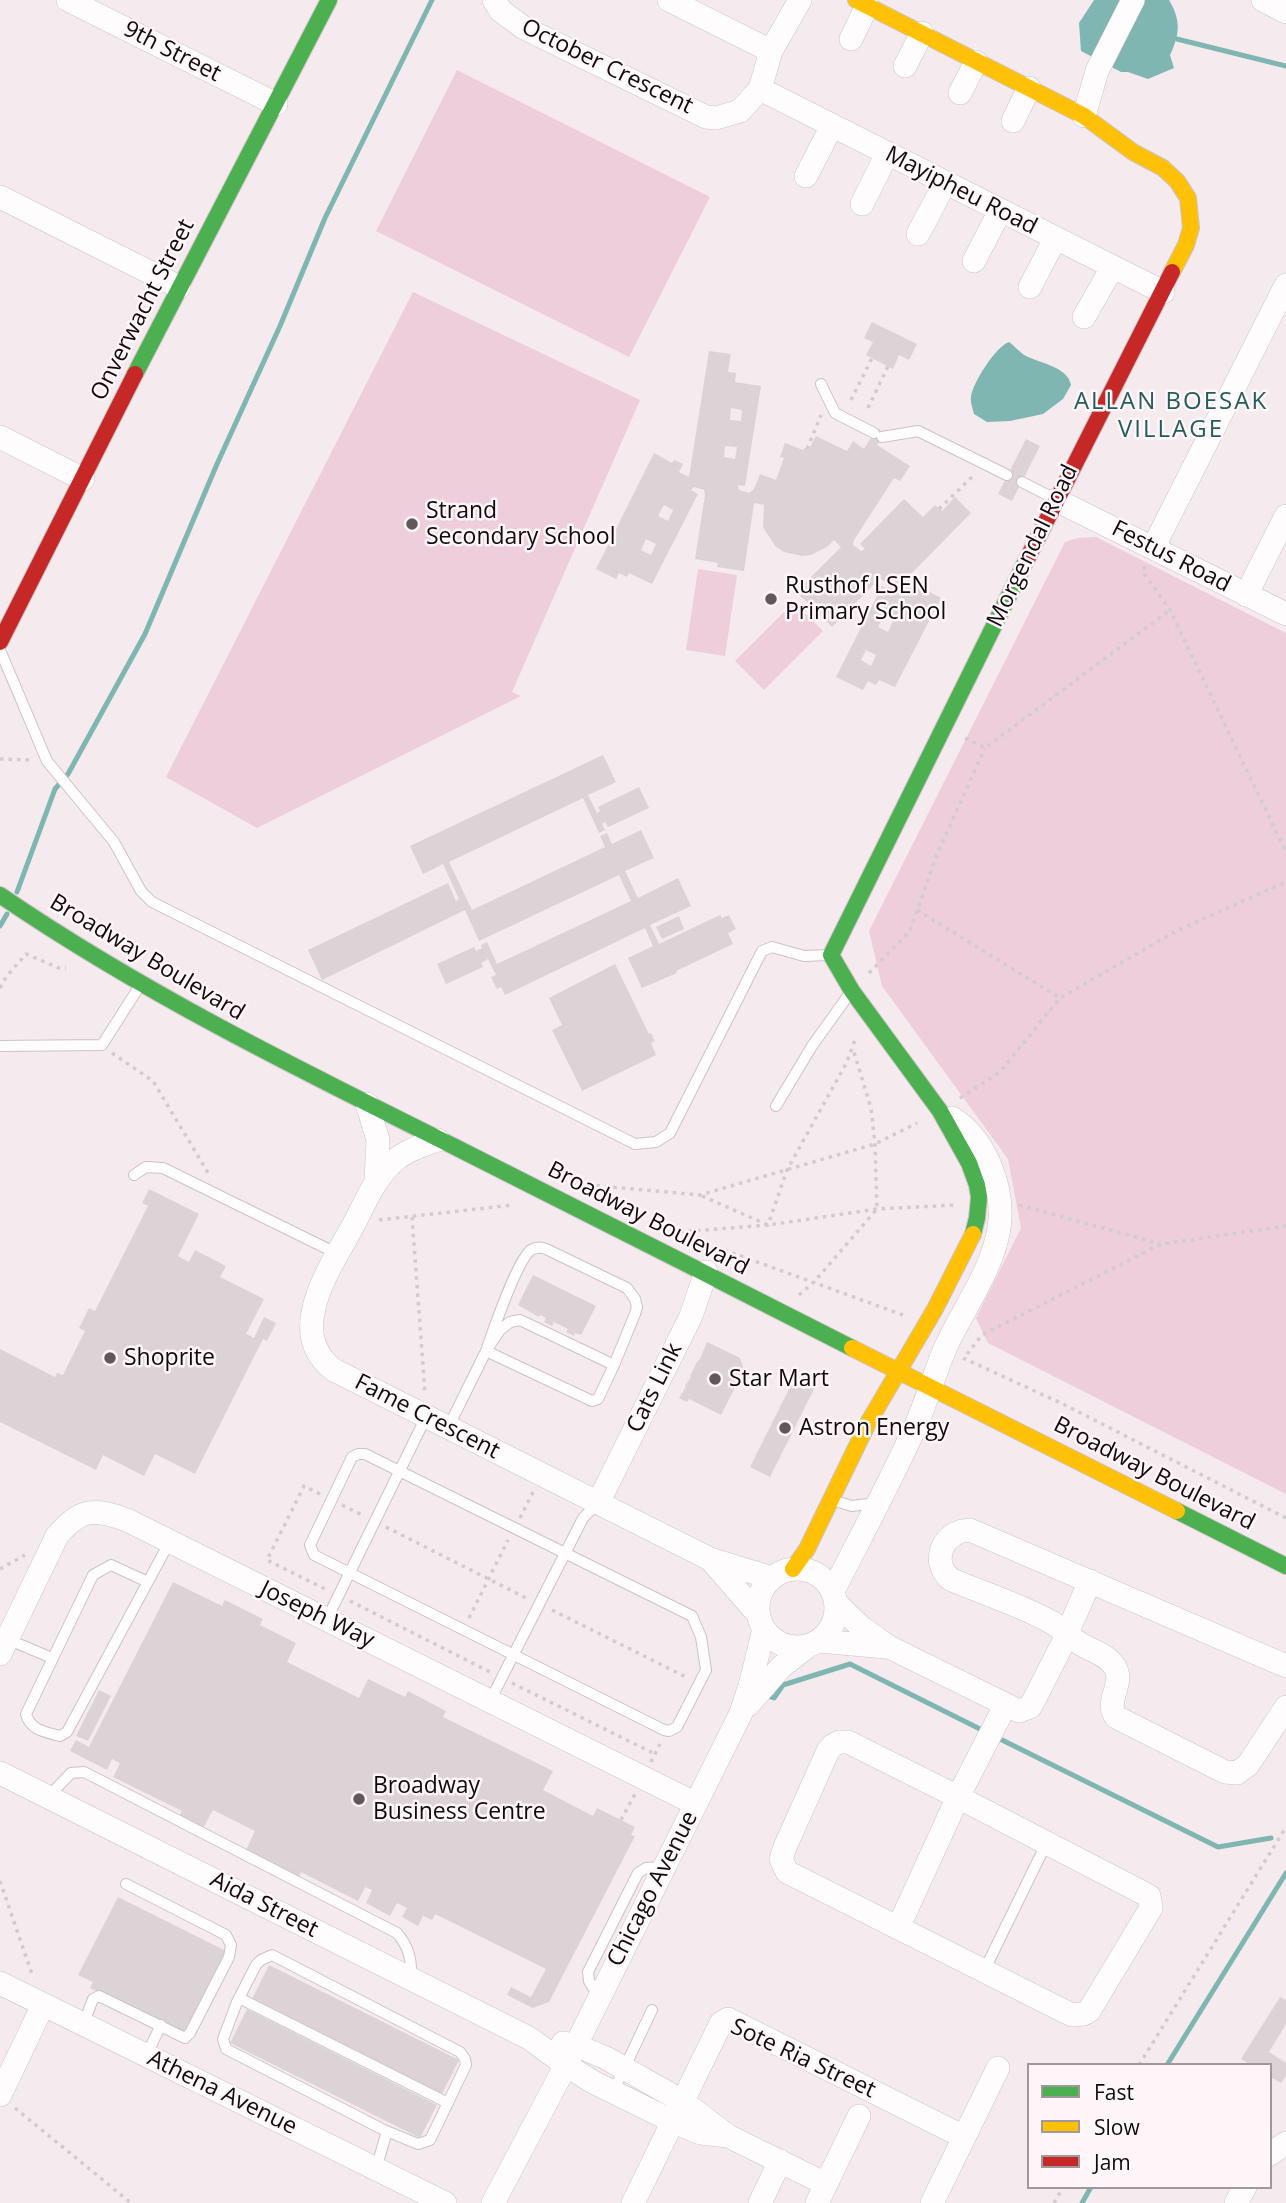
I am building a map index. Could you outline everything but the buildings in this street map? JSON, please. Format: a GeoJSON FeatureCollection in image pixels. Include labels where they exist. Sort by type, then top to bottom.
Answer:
{"type":"FeatureCollection","features":[{"type":"Feature","properties":{"kind":"street","name":"9th Street"},"geometry":{"type":"LineString","coordinates":[[68,0],[276,104]]}},
{"type":"Feature","properties":{"kind":"street","name":"Onverwacht Street"},"geometry":{"type":"LineString","coordinates":[[0,642],[179,287],[329,0]]}},
{"type":"Feature","properties":{"kind":"street","name":"October Crescent"},"geometry":{"type":"LineString","coordinates":[[494,0],[500,11],[524,28],[706,117],[716,118],[740,111],[760,89]]}},
{"type":"Feature","properties":{"kind":"street"},"geometry":{"type":"LineString","coordinates":[[669,0],[771,51]]}},
{"type":"Feature","properties":{"kind":"street"},"geometry":{"type":"LineString","coordinates":[[760,89],[771,51],[800,0]]}},
{"type":"Feature","properties":{"kind":"street"},"geometry":{"type":"LineString","coordinates":[[1084,116],[1100,66],[1133,0]]}},
{"type":"Feature","properties":{"kind":"street"},"geometry":{"type":"LineString","coordinates":[[1263,0],[1286,12]]}},
{"type":"Feature","properties":{"kind":"street"},"geometry":{"type":"LineString","coordinates":[[851,39],[861,3]]}},
{"type":"Feature","properties":{"kind":"street","name":"Morgendal Road"},"geometry":{"type":"LineString","coordinates":[[831,955],[1056,500],[1163,292],[1188,236],[1191,214],[1188,198],[1177,181],[1163,168],[1133,152],[1084,116],[861,3]]}},
{"type":"Feature","properties":{"kind":"street"},"geometry":{"type":"LineString","coordinates":[[905,66],[922,33]]}},
{"type":"Feature","properties":{"kind":"street"},"geometry":{"type":"LineString","coordinates":[[960,93],[976,62]]}},
{"type":"Feature","properties":{"kind":"street"},"geometry":{"type":"LineString","coordinates":[[1013,121],[1029,88]]}},
{"type":"Feature","properties":{"kind":"street","name":"Mayipheu Road"},"geometry":{"type":"LineString","coordinates":[[760,89],[1163,292]]}},
{"type":"Feature","properties":{"kind":"street"},"geometry":{"type":"LineString","coordinates":[[806,176],[832,126]]}},
{"type":"Feature","properties":{"kind":"street"},"geometry":{"type":"LineString","coordinates":[[862,204],[887,154]]}},
{"type":"Feature","properties":{"kind":"street"},"geometry":{"type":"LineString","coordinates":[[918,234],[945,183]]}},
{"type":"Feature","properties":{"kind":"street"},"geometry":{"type":"LineString","coordinates":[[0,197],[179,287]]}},
{"type":"Feature","properties":{"kind":"street"},"geometry":{"type":"LineString","coordinates":[[974,261],[1000,211]]}},
{"type":"Feature","properties":{"kind":"street"},"geometry":{"type":"LineString","coordinates":[[1030,287],[1055,239]]}},
{"type":"Feature","properties":{"kind":"street"},"geometry":{"type":"LineString","coordinates":[[1084,317],[1112,268]]}},
{"type":"Feature","properties":{"kind":"street"},"geometry":{"type":"LineString","coordinates":[[1153,548],[1286,285]]}},
{"type":"Feature","properties":{"kind":"street"},"geometry":{"type":"LineString","coordinates":[[0,437],[83,479]]}},
{"type":"Feature","properties":{"kind":"street","name":"Festus Road"},"geometry":{"type":"LineString","coordinates":[[1056,500],[1286,614]]}},
{"type":"Feature","properties":{"kind":"street"},"geometry":{"type":"LineString","coordinates":[[1246,595],[1286,516]]}},
{"type":"Feature","properties":{"kind":"street","name":"Broadway Boulevard"},"geometry":{"type":"LineString","coordinates":[[0,895],[140,984],[248,1044],[1286,1566]]}},
{"type":"Feature","properties":{"kind":"street"},"geometry":{"type":"LineString","coordinates":[[814,1643],[828,1633],[834,1622],[835,1597],[877,1503],[931,1388],[954,1355],[991,1255],[1000,1221],[989,1196],[986,1157],[958,1122],[940,1111],[852,990],[831,955]]}},
{"type":"Feature","properties":{"kind":"street","name":"Fame Crescent"},"geometry":{"type":"LineString","coordinates":[[367,1104],[378,1140],[376,1180]]}},
{"type":"Feature","properties":{"kind":"street","name":"Fame Crescent"},"geometry":{"type":"LineString","coordinates":[[438,1140],[405,1153],[376,1180],[318,1292],[312,1314],[313,1339],[320,1357],[334,1370],[710,1559],[782,1574]]}},
{"type":"Feature","properties":{"kind":"street"},"geometry":{"type":"LineString","coordinates":[[889,1647],[814,1643],[788,1647],[779,1643],[761,1622],[760,1594],[807,1549],[878,1407],[928,1325],[989,1196]]}},
{"type":"Feature","properties":{"kind":"street","name":"Cats Link"},"geometry":{"type":"LineString","coordinates":[[598,1503],[691,1316],[706,1272]]}},
{"type":"Feature","properties":{"kind":"street","name":"Joseph Way"},"geometry":{"type":"LineString","coordinates":[[4,1646],[57,1536],[67,1524],[80,1515],[92,1512],[107,1513],[170,1541],[696,1804]]}},
{"type":"Feature","properties":{"kind":"street"},"geometry":{"type":"LineString","coordinates":[[1286,1666],[970,1530],[948,1537],[940,1550],[937,1565],[950,1579],[1051,1621],[1077,1643],[1108,1658],[1118,1677],[1111,1703],[1116,1717],[1225,1773],[1237,1773],[1248,1765],[1286,1707]]}},
{"type":"Feature","properties":{"kind":"street","name":"Fame Crescent"},"geometry":{"type":"LineString","coordinates":[[710,1559],[761,1622]]}},
{"type":"Feature","properties":{"kind":"street"},"geometry":{"type":"LineString","coordinates":[[782,1574],[816,1574],[862,1628],[996,1722]]}},
{"type":"Feature","properties":{"kind":"street"},"geometry":{"type":"LineString","coordinates":[[898,1928],[996,1722],[1030,1707],[1062,1645],[1090,1581]]}},
{"type":"Feature","properties":{"kind":"street","name":"Chicago Avenue"},"geometry":{"type":"LineString","coordinates":[[493,2203],[741,1713],[761,1622]]}},
{"type":"Feature","properties":{"kind":"street","name":"Chicago Avenue"},"geometry":{"type":"LineString","coordinates":[[741,1713],[781,1667],[814,1643]]}},
{"type":"Feature","properties":{"kind":"street"},"geometry":{"type":"LineString","coordinates":[[848,1742],[1047,1842],[1145,1893],[1151,1900],[1151,1908],[1089,2011],[1084,2014],[1072,2015],[793,1877],[783,1866],[781,1859],[828,1751],[832,1746],[848,1742]]}},
{"type":"Feature","properties":{"kind":"street","name":"Aida Street"},"geometry":{"type":"LineString","coordinates":[[0,1773],[529,2038],[570,2055]]}},
{"type":"Feature","properties":{"kind":"street","name":"Athena Avenue"},"geometry":{"type":"LineString","coordinates":[[0,1983],[445,2203]]}},
{"type":"Feature","properties":{"kind":"street"},"geometry":{"type":"LineString","coordinates":[[5,2099],[43,2005]]}},
{"type":"Feature","properties":{"kind":"street","name":"Sote Ria Street"},"geometry":{"type":"LineString","coordinates":[[633,2203],[721,2023],[727,2019],[964,2137]]}},
{"type":"Feature","properties":{"kind":"street","name":"Sote Ria Street"},"geometry":{"type":"LineString","coordinates":[[570,2055],[625,2069],[701,2133],[728,2136],[780,2161],[821,2193],[859,2116]]}},
{"type":"Feature","properties":{"kind":"street","name":"Sote Ria Street"},"geometry":{"type":"LineString","coordinates":[[570,2055],[613,2092],[677,2111]]}},
{"type":"Feature","properties":{"kind":"street"},"geometry":{"type":"LineString","coordinates":[[932,2203],[998,2068]]}},
{"type":"Feature","properties":{"kind":"street"},"geometry":{"type":"LineString","coordinates":[[760,2203],[780,2161]]}},
{"type":"Feature","properties":{"kind":"lane"},"geometry":{"type":"LineString","coordinates":[[821,384],[832,410],[839,416],[878,435],[918,431],[1007,475]]}},
{"type":"Feature","properties":{"kind":"lane"},"geometry":{"type":"LineString","coordinates":[[1022,482],[1056,500]]}},
{"type":"Feature","properties":{"kind":"lane"},"geometry":{"type":"LineString","coordinates":[[0,650],[47,761],[114,842],[141,891],[152,902],[635,1144],[656,1142],[670,1133],[762,951],[772,947],[804,956],[831,955]]}},
{"type":"Feature","properties":{"kind":"lane"},"geometry":{"type":"LineString","coordinates":[[0,1046],[102,1045],[140,984]]}},
{"type":"Feature","properties":{"kind":"lane"},"geometry":{"type":"LineString","coordinates":[[776,1106],[812,1046],[852,990]]}},
{"type":"Feature","properties":{"kind":"lane"},"geometry":{"type":"LineString","coordinates":[[134,1175],[146,1167],[158,1167],[338,1254]]}},
{"type":"Feature","properties":{"kind":"lane"},"geometry":{"type":"LineString","coordinates":[[448,1428],[486,1351],[512,1284],[528,1252],[541,1248],[621,1285],[635,1299],[635,1314],[597,1399],[589,1401],[486,1351]]}},
{"type":"Feature","properties":{"kind":"lane"},"geometry":{"type":"LineString","coordinates":[[486,1351],[506,1324],[520,1321],[614,1365]]}},
{"type":"Feature","properties":{"kind":"lane"},"geometry":{"type":"LineString","coordinates":[[327,1619],[426,1417]]}},
{"type":"Feature","properties":{"kind":"lane"},"geometry":{"type":"LineString","coordinates":[[365,1454],[400,1472],[692,1616],[701,1637],[707,1663],[705,1677],[680,1723],[669,1731],[314,1555],[310,1545],[352,1457],[365,1454]]}},
{"type":"Feature","properties":{"kind":"lane"},"geometry":{"type":"LineString","coordinates":[[831,1500],[852,1506],[877,1503]]}},
{"type":"Feature","properties":{"kind":"lane"},"geometry":{"type":"LineString","coordinates":[[490,1701],[583,1518],[598,1503]]}},
{"type":"Feature","properties":{"kind":"lane"},"geometry":{"type":"LineString","coordinates":[[148,1582],[111,1565],[98,1571],[89,1581],[26,1714],[34,1728],[60,1736],[67,1732],[148,1582],[170,1541]]}},
{"type":"Feature","properties":{"kind":"lane"},"geometry":{"type":"LineString","coordinates":[[4,1646],[52,1658]]}},
{"type":"Feature","properties":{"kind":"lane"},"geometry":{"type":"LineString","coordinates":[[48,1797],[71,1773],[84,1772],[92,1776],[397,1933],[407,1944],[412,1964],[411,1979]]}},
{"type":"Feature","properties":{"kind":"lane"},"geometry":{"type":"LineString","coordinates":[[984,1971],[1047,1842]]}},
{"type":"Feature","properties":{"kind":"lane"},"geometry":{"type":"LineString","coordinates":[[83,2025],[93,1999],[99,1996],[161,2025],[180,2037],[187,2036],[229,1957],[231,1941],[226,1934],[126,1884]]}},
{"type":"Feature","properties":{"kind":"lane"},"geometry":{"type":"LineString","coordinates":[[272,1955],[460,2052],[466,2065],[431,2138],[418,2144],[387,2131],[226,2049],[223,2039],[239,1998],[261,1959],[272,1955]]}},
{"type":"Feature","properties":{"kind":"lane"},"geometry":{"type":"LineString","coordinates":[[239,1998],[448,2103]]}},
{"type":"Feature","properties":{"kind":"lane"},"geometry":{"type":"LineString","coordinates":[[613,2092],[652,2010]]}},
{"type":"Feature","properties":{"kind":"lane"},"geometry":{"type":"LineString","coordinates":[[146,2056],[161,2025]]}},
{"type":"Feature","properties":{"kind":"lane"},"geometry":{"type":"LineString","coordinates":[[376,2169],[387,2131]]}},
{"type":"Feature","properties":{"kind":"path"},"geometry":{"type":"LineString","coordinates":[[850,400],[872,358]]}},
{"type":"Feature","properties":{"kind":"path"},"geometry":{"type":"LineString","coordinates":[[868,408],[888,366]]}},
{"type":"Feature","properties":{"kind":"path"},"geometry":{"type":"LineString","coordinates":[[807,449],[828,400]]}},
{"type":"Feature","properties":{"kind":"path"},"geometry":{"type":"LineString","coordinates":[[939,509],[985,464]]}},
{"type":"Feature","properties":{"kind":"path"},"geometry":{"type":"LineString","coordinates":[[1153,548],[1143,572],[1170,610],[1286,852]]}},
{"type":"Feature","properties":{"kind":"path"},"geometry":{"type":"LineString","coordinates":[[852,990],[910,931],[937,854],[985,748],[1170,610]]}},
{"type":"Feature","properties":{"kind":"path"},"geometry":{"type":"LineString","coordinates":[[943,728],[985,748]]}},
{"type":"Feature","properties":{"kind":"path"},"geometry":{"type":"LineString","coordinates":[[0,759],[47,761]]}},
{"type":"Feature","properties":{"kind":"path"},"geometry":{"type":"LineString","coordinates":[[700,1195],[875,1144],[940,1111],[1000,1072],[1060,998],[1176,931],[1286,882]]}},
{"type":"Feature","properties":{"kind":"path"},"geometry":{"type":"LineString","coordinates":[[917,911],[1060,998]]}},
{"type":"Feature","properties":{"kind":"path"},"geometry":{"type":"LineString","coordinates":[[0,988],[26,954],[59,968],[69,968],[82,949]]}},
{"type":"Feature","properties":{"kind":"path"},"geometry":{"type":"LineString","coordinates":[[768,1225],[787,1170],[847,1062],[859,1030],[838,1009]]}},
{"type":"Feature","properties":{"kind":"path"},"geometry":{"type":"LineString","coordinates":[[102,1045],[153,1081],[224,1199]]}},
{"type":"Feature","properties":{"kind":"path"},"geometry":{"type":"LineString","coordinates":[[781,1312],[814,1282],[877,1209],[871,1108],[852,1047]]}},
{"type":"Feature","properties":{"kind":"path"},"geometry":{"type":"LineString","coordinates":[[559,1199],[575,1183],[700,1195],[768,1225]]}},
{"type":"Feature","properties":{"kind":"path"},"geometry":{"type":"LineString","coordinates":[[686,1237],[673,1232],[768,1225],[877,1209],[962,1205],[989,1196],[1026,1209],[1161,1244]]}},
{"type":"Feature","properties":{"kind":"path"},"geometry":{"type":"LineString","coordinates":[[355,1222],[519,1204]]}},
{"type":"Feature","properties":{"kind":"path"},"geometry":{"type":"LineString","coordinates":[[412,1217],[426,1417]]}},
{"type":"Feature","properties":{"kind":"path"},"geometry":{"type":"LineString","coordinates":[[954,1355],[982,1335],[1161,1244],[1286,1226]]}},
{"type":"Feature","properties":{"kind":"path"},"geometry":{"type":"LineString","coordinates":[[712,1246],[907,1316]]}},
{"type":"Feature","properties":{"kind":"path"},"geometry":{"type":"LineString","coordinates":[[954,1355],[1065,1405],[1286,1518]]}},
{"type":"Feature","properties":{"kind":"path"},"geometry":{"type":"LineString","coordinates":[[463,1629],[542,1475]]}},
{"type":"Feature","properties":{"kind":"path"},"geometry":{"type":"LineString","coordinates":[[1140,2063],[1286,1827]]}},
{"type":"Feature","properties":{"kind":"path"},"geometry":{"type":"LineString","coordinates":[[0,1881],[43,2005]]}},
{"type":"Feature","properties":{"kind":"path"},"geometry":{"type":"LineString","coordinates":[[5,2099],[131,2203]]}},
{"type":"Feature","properties":{"kind":"shaded area"},"geometry":{"type":"Polygon","coordinates":[[[457,70],[710,197],[629,357],[376,231],[457,70]]]}},
{"type":"Feature","properties":{"kind":"shaded area"},"geometry":{"type":"Polygon","coordinates":[[[413,292],[640,400],[512,692],[521,696],[257,828],[166,777],[413,292]]]}},
{"type":"Feature","properties":{"kind":"shaded area"},"geometry":{"type":"Polygon","coordinates":[[[1096,537],[1286,633],[1286,1494],[988,1343],[976,1318],[1021,1228],[1008,1159],[882,986],[869,931],[1065,542],[1096,537]]]}},
{"type":"Feature","properties":{"kind":"shaded area"},"geometry":{"type":"Polygon","coordinates":[[[698,569],[737,575],[725,656],[686,650],[698,569]]]}},
{"type":"Feature","properties":{"kind":"shaded area"},"geometry":{"type":"Polygon","coordinates":[[[794,602],[823,631],[764,690],[735,661],[794,602]]]}},
{"type":"Feature","properties":{"kind":"water"},"geometry":{"type":"Polygon","coordinates":[[[1094,0],[1169,0],[1176,14],[1178,27],[1170,55],[1174,68],[1148,79],[1121,72],[1081,51],[1079,23],[1094,0]]]}},
{"type":"Feature","properties":{"kind":"water"},"geometry":{"type":"Polygon","coordinates":[[[1009,342],[1026,356],[1053,366],[1065,374],[1071,385],[1063,399],[1043,414],[1010,421],[987,422],[974,414],[972,391],[998,350],[1009,342]]]}},
{"type":"Feature","properties":{"kind":"waterway"},"geometry":{"type":"LineString","coordinates":[[17,892],[55,789],[68,774],[145,634],[325,218],[432,0]]}},
{"type":"Feature","properties":{"kind":"waterway"},"geometry":{"type":"LineString","coordinates":[[1177,39],[1286,66]]}},
{"type":"Feature","properties":{"kind":"waterway"},"geometry":{"type":"LineString","coordinates":[[0,926],[7,914]]}},
{"type":"Feature","properties":{"kind":"waterway"},"geometry":{"type":"LineString","coordinates":[[768,1696],[774,1698],[783,1685],[850,1664],[984,1731]]}},
{"type":"Feature","properties":{"kind":"waterway"},"geometry":{"type":"LineString","coordinates":[[996,1737],[1218,1847],[1271,1838]]}},
{"type":"Feature","properties":{"kind":"waterway"},"geometry":{"type":"LineString","coordinates":[[1168,2063],[1286,1873]]}},
{"type":"Feature","properties":{"kind":"waterway"},"geometry":{"type":"LineString","coordinates":[[1082,2203],[1090,2189]]}},
{"type":"Feature","properties":{"kind":"traffic: fast"},"geometry":{"type":"LineString","coordinates":[[135,374],[329,0]]}},
{"type":"Feature","properties":{"kind":"traffic: fast"},"geometry":{"type":"LineString","coordinates":[[973,1234],[979,1197],[969,1163],[940,1111],[852,991],[831,955],[1028,557]]}},
{"type":"Feature","properties":{"kind":"traffic: fast"},"geometry":{"type":"LineString","coordinates":[[0,895],[111,965],[225,1030],[852,1348]]}},
{"type":"Feature","properties":{"kind":"traffic: fast"},"geometry":{"type":"LineString","coordinates":[[1177,1511],[1286,1566]]}},
{"type":"Feature","properties":{"kind":"traffic: slow"},"geometry":{"type":"LineString","coordinates":[[856,0],[1084,116],[1133,152],[1163,168],[1177,181],[1188,198],[1191,228],[1186,245],[1172,272]]}},
{"type":"Feature","properties":{"kind":"traffic: slow"},"geometry":{"type":"LineString","coordinates":[[793,1569],[807,1549],[868,1423],[935,1309],[973,1234]]}},
{"type":"Feature","properties":{"kind":"traffic: slow"},"geometry":{"type":"LineString","coordinates":[[852,1348],[1177,1511]]}},
{"type":"Feature","properties":{"kind":"traffic: jam"},"geometry":{"type":"LineString","coordinates":[[1028,557],[1172,272]]}},
{"type":"Feature","properties":{"kind":"traffic: jam"},"geometry":{"type":"LineString","coordinates":[[0,642],[135,374]]}},
{"type":"Feature","properties":{"kind":"place","name":"Strand Secondary School"},"geometry":{"type":"Point","coordinates":[412,524]}},
{"type":"Feature","properties":{"kind":"place","name":"Rusthof LSEN Primary School"},"geometry":{"type":"Point","coordinates":[771,599]}},
{"type":"Feature","properties":{"kind":"place","name":"Shoprite"},"geometry":{"type":"Point","coordinates":[110,1358]}},
{"type":"Feature","properties":{"kind":"place","name":"Star Mart"},"geometry":{"type":"Point","coordinates":[715,1379]}},
{"type":"Feature","properties":{"kind":"place","name":"Astron Energy"},"geometry":{"type":"Point","coordinates":[785,1428]}},
{"type":"Feature","properties":{"kind":"place","name":"Broadway Business Centre"},"geometry":{"type":"Point","coordinates":[359,1799]}},
{"type":"Feature","properties":{"kind":"district","name":"ALLAN BOESAK VILLAGE"},"geometry":{"type":"Point","coordinates":[1171,416]}}]}
